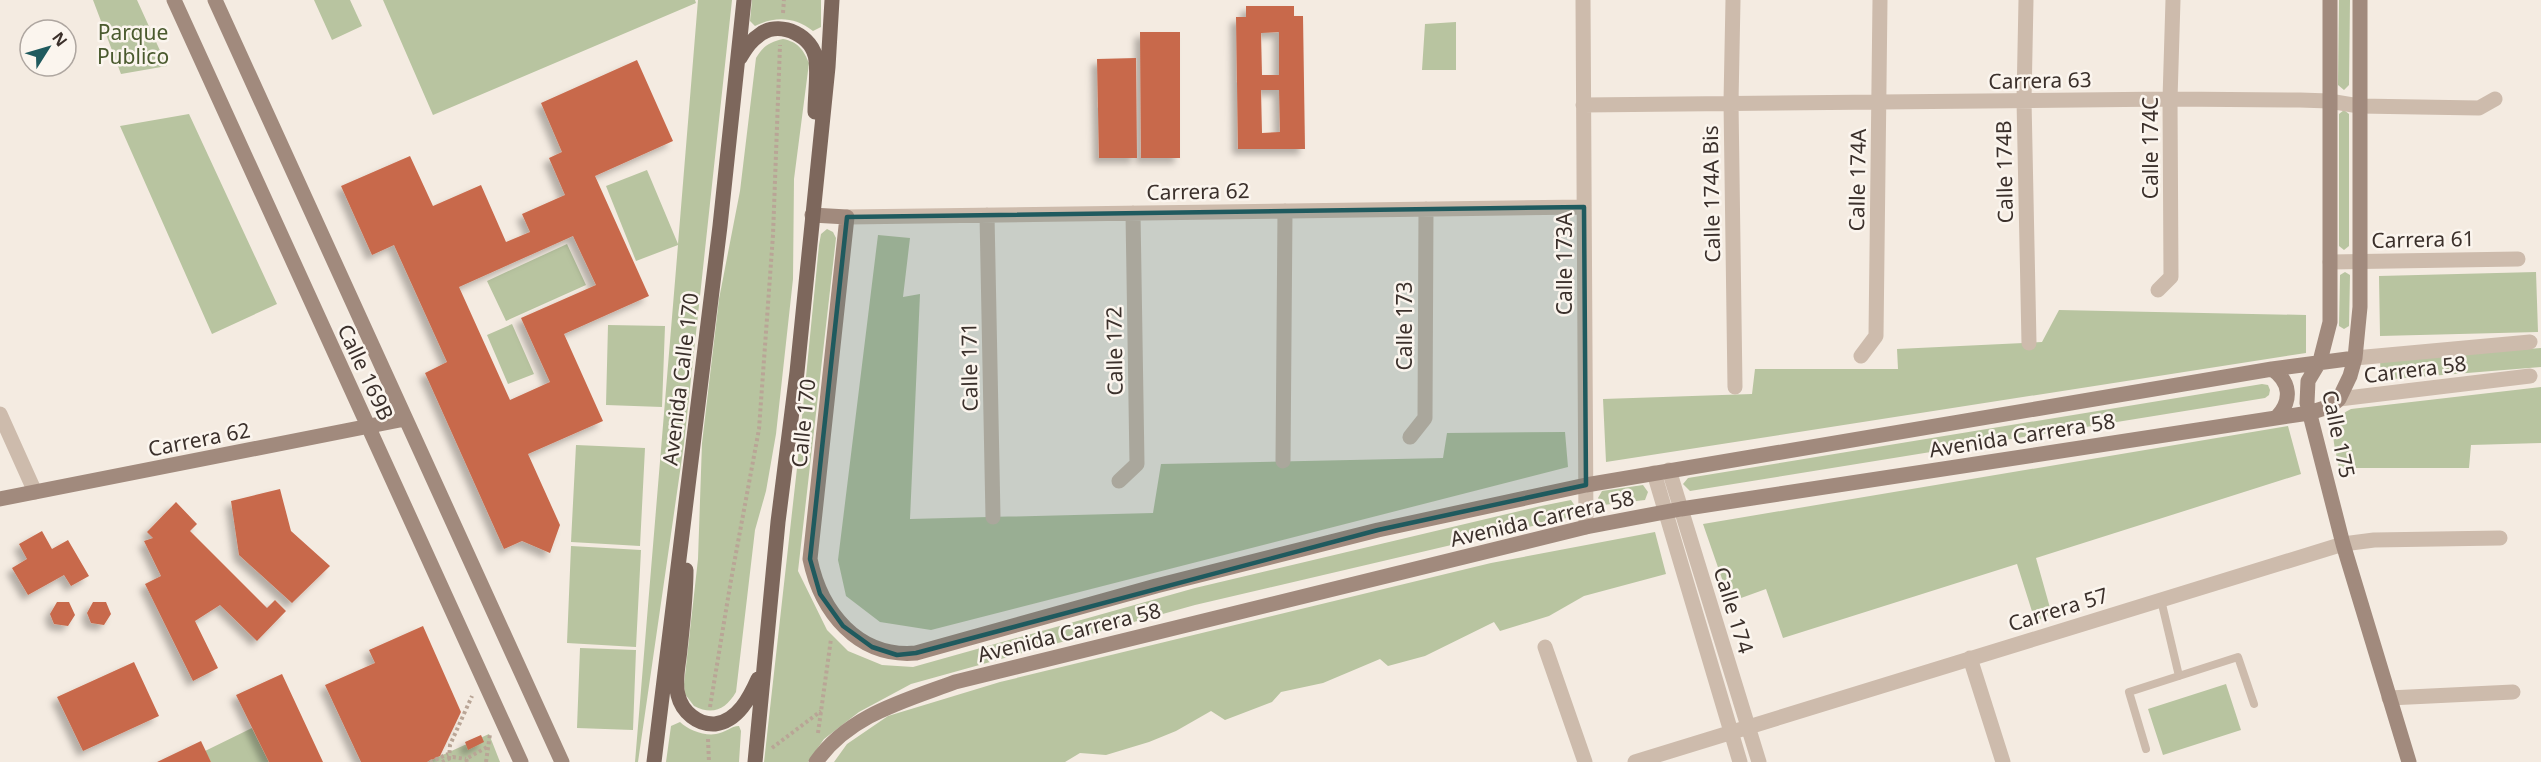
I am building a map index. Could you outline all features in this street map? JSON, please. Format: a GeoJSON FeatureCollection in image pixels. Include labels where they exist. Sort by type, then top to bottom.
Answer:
{"type":"FeatureCollection","features":[{"type":"Feature","properties":{"kind":"main road","name":"Avenida Calle 170"},"geometry":{"type":"LineString","coordinates":[[654,762],[744,0]]}},
{"type":"Feature","properties":{"kind":"main road"},"geometry":{"type":"LineString","coordinates":[[755,762],[778,522],[797,372],[828,67],[832,0]]}},
{"type":"Feature","properties":{"kind":"main road"},"geometry":{"type":"LineString","coordinates":[[738,61],[750,42],[764,32],[781,29],[794,31],[812,48],[816,59],[815,187]]}},
{"type":"Feature","properties":{"kind":"main road"},"geometry":{"type":"LineString","coordinates":[[687,495],[686,598],[677,680],[677,694],[683,708],[694,719],[709,724],[721,723],[741,709],[751,696],[764,665]]}},
{"type":"Feature","properties":{"kind":"street","name":"Calle 169B"},"geometry":{"type":"LineString","coordinates":[[174,0],[521,762]]}},
{"type":"Feature","properties":{"kind":"street","name":"Calle 169B"},"geometry":{"type":"LineString","coordinates":[[215,0],[562,762]]}},
{"type":"Feature","properties":{"kind":"street","name":"Calle 173A"},"geometry":{"type":"LineString","coordinates":[[1582,0],[1586,527]]}},
{"type":"Feature","properties":{"kind":"street","name":"Calle 174A Bis"},"geometry":{"type":"LineString","coordinates":[[1733,0],[1731,102],[1735,387]]}},
{"type":"Feature","properties":{"kind":"street","name":"Calle 174A"},"geometry":{"type":"LineString","coordinates":[[1861,356],[1876,336],[1880,0]]}},
{"type":"Feature","properties":{"kind":"street","name":"Calle 174B"},"geometry":{"type":"LineString","coordinates":[[2026,0],[2024,100],[2029,343]]}},
{"type":"Feature","properties":{"kind":"street","name":"Calle 174C"},"geometry":{"type":"LineString","coordinates":[[2158,290],[2171,277],[2170,99],[2173,0]]}},
{"type":"Feature","properties":{"kind":"street","name":"Calle 175"},"geometry":{"type":"LineString","coordinates":[[2330,0],[2330,322],[2320,361],[2308,381],[2307,403],[2343,544],[2409,762]]}},
{"type":"Feature","properties":{"kind":"street","name":"Calle 175"},"geometry":{"type":"LineString","coordinates":[[2338,399],[2348,382],[2355,358],[2360,307],[2360,0]]}},
{"type":"Feature","properties":{"kind":"street","name":"Carrera 63"},"geometry":{"type":"LineString","coordinates":[[1583,105],[1731,102],[1879,104],[2170,99],[2329,101],[2359,106],[2479,108],[2495,99]]}},
{"type":"Feature","properties":{"kind":"street","name":"Carrera 62"},"geometry":{"type":"LineString","coordinates":[[812,215],[847,217],[1584,207]]}},
{"type":"Feature","properties":{"kind":"street","name":"Calle 173"},"geometry":{"type":"LineString","coordinates":[[1410,437],[1425,418],[1426,209]]}},
{"type":"Feature","properties":{"kind":"street"},"geometry":{"type":"LineString","coordinates":[[1283,461],[1285,211]]}},
{"type":"Feature","properties":{"kind":"street","name":"Calle 172"},"geometry":{"type":"LineString","coordinates":[[1119,482],[1137,464],[1133,213]]}},
{"type":"Feature","properties":{"kind":"street","name":"Calle 171"},"geometry":{"type":"LineString","coordinates":[[987,215],[993,517]]}},
{"type":"Feature","properties":{"kind":"street","name":"Calle 170"},"geometry":{"type":"LineString","coordinates":[[843,626],[820,594],[810,559],[847,217]]}},
{"type":"Feature","properties":{"kind":"street","name":"Carrera 61"},"geometry":{"type":"LineString","coordinates":[[2330,262],[2517,259]]}},
{"type":"Feature","properties":{"kind":"street","name":"Carrera 58"},"geometry":{"type":"LineString","coordinates":[[2320,361],[2530,342]]}},
{"type":"Feature","properties":{"kind":"street","name":"Avenida Carrera 58"},"geometry":{"type":"LineString","coordinates":[[843,626],[872,647],[897,655],[916,653],[1156,586],[1367,532],[1586,485],[2320,361]]}},
{"type":"Feature","properties":{"kind":"street"},"geometry":{"type":"LineString","coordinates":[[2272,369],[2280,374],[2288,392],[2287,401],[2277,417]]}},
{"type":"Feature","properties":{"kind":"street","name":"Carrera 58"},"geometry":{"type":"LineString","coordinates":[[2309,413],[2331,406],[2338,399],[2530,376]]}},
{"type":"Feature","properties":{"kind":"street","name":"Avenida Carrera 58"},"geometry":{"type":"LineString","coordinates":[[816,762],[840,734],[878,710],[955,682],[1586,527],[1681,509],[2309,413]]}},
{"type":"Feature","properties":{"kind":"street"},"geometry":{"type":"LineString","coordinates":[[0,414],[35,492]]}},
{"type":"Feature","properties":{"kind":"street","name":"Carrera 62"},"geometry":{"type":"LineString","coordinates":[[0,499],[405,419]]}},
{"type":"Feature","properties":{"kind":"street","name":"Calle 174"},"geometry":{"type":"LineString","coordinates":[[1661,472],[1681,509],[1759,762]]}},
{"type":"Feature","properties":{"kind":"street","name":"Calle 174"},"geometry":{"type":"LineString","coordinates":[[1661,472],[1664,513],[1740,762]]}},
{"type":"Feature","properties":{"kind":"street","name":"Carrera 57"},"geometry":{"type":"LineString","coordinates":[[1635,762],[2343,544],[2374,540],[2500,538]]}},
{"type":"Feature","properties":{"kind":"street"},"geometry":{"type":"LineString","coordinates":[[1545,647],[1585,762]]}},
{"type":"Feature","properties":{"kind":"street"},"geometry":{"type":"LineString","coordinates":[[1970,658],[2003,762]]}},
{"type":"Feature","properties":{"kind":"street"},"geometry":{"type":"LineString","coordinates":[[2389,698],[2513,692]]}},
{"type":"Feature","properties":{"kind":"lane"},"geometry":{"type":"LineString","coordinates":[[2161,600],[2179,676]]}},
{"type":"Feature","properties":{"kind":"lane"},"geometry":{"type":"LineString","coordinates":[[2146,748],[2129,692],[2238,657],[2254,704]]}},
{"type":"Feature","properties":{"kind":"path"},"geometry":{"type":"LineString","coordinates":[[709,762],[709,724],[730,580],[759,429],[773,235],[778,67],[784,0]]}},
{"type":"Feature","properties":{"kind":"path"},"geometry":{"type":"LineString","coordinates":[[817,740],[831,639]]}},
{"type":"Feature","properties":{"kind":"path"},"geometry":{"type":"LineString","coordinates":[[442,762],[449,756],[450,745],[474,692]]}},
{"type":"Feature","properties":{"kind":"path"},"geometry":{"type":"LineString","coordinates":[[769,750],[821,710]]}},
{"type":"Feature","properties":{"kind":"path"},"geometry":{"type":"LineString","coordinates":[[486,762],[486,747],[490,730]]}},
{"type":"Feature","properties":{"kind":"path"},"geometry":{"type":"LineString","coordinates":[[430,762],[449,756],[466,760],[486,747]]}},
{"type":"Feature","properties":{"kind":"highlighted area"},"geometry":{"type":"Polygon","coordinates":[[[1584,207],[1586,485],[1378,530],[916,653],[897,655],[872,647],[843,626],[820,594],[810,559],[847,217],[1584,207]]]}},
{"type":"Feature","properties":{"kind":"green space","name":"Parque Publico"},"geometry":{"type":"Polygon","coordinates":[[[93,0],[137,0],[167,66],[121,74],[93,0]]]}},
{"type":"Feature","properties":{"kind":"green space"},"geometry":{"type":"Polygon","coordinates":[[[314,0],[350,0],[362,26],[332,40],[314,0]]]}},
{"type":"Feature","properties":{"kind":"green space"},"geometry":{"type":"Polygon","coordinates":[[[383,0],[695,0],[696,3],[433,115],[383,0]]]}},
{"type":"Feature","properties":{"kind":"green space"},"geometry":{"type":"Polygon","coordinates":[[[698,0],[732,0],[684,444],[638,762],[635,762],[678,245],[636,261],[606,186],[647,170],[678,244],[698,0]]]}},
{"type":"Feature","properties":{"kind":"green space"},"geometry":{"type":"Polygon","coordinates":[[[752,0],[821,0],[821,27],[813,31],[799,23],[777,19],[755,26],[750,21],[752,0]]]}},
{"type":"Feature","properties":{"kind":"green space"},"geometry":{"type":"Polygon","coordinates":[[[2339,0],[2350,0],[2349,85],[2344,90],[2338,85],[2339,0]]]}},
{"type":"Feature","properties":{"kind":"green space"},"geometry":{"type":"Polygon","coordinates":[[[1456,22],[1456,70],[1422,70],[1425,24],[1456,22]]]}},
{"type":"Feature","properties":{"kind":"green space"},"geometry":{"type":"Polygon","coordinates":[[[783,39],[799,47],[809,63],[794,179],[793,279],[776,434],[766,491],[755,530],[736,692],[723,707],[707,710],[694,706],[685,694],[684,684],[698,559],[702,443],[719,299],[740,191],[756,58],[767,45],[783,39]]]}},
{"type":"Feature","properties":{"kind":"green space"},"geometry":{"type":"Polygon","coordinates":[[[2344,110],[2349,114],[2349,246],[2344,250],[2339,246],[2339,114],[2344,110]]]}},
{"type":"Feature","properties":{"kind":"green space"},"geometry":{"type":"Polygon","coordinates":[[[189,114],[277,304],[212,334],[120,126],[189,114]]]}},
{"type":"Feature","properties":{"kind":"green space"},"geometry":{"type":"Polygon","coordinates":[[[827,229],[833,232],[836,238],[798,571],[827,630],[848,651],[882,665],[913,667],[1195,588],[1541,506],[1571,500],[1575,506],[1574,513],[1567,518],[1195,605],[911,684],[859,712],[824,739],[808,762],[764,762],[819,245],[821,234],[827,229]]]}},
{"type":"Feature","properties":{"kind":"green space"},"geometry":{"type":"Polygon","coordinates":[[[878,235],[910,238],[903,297],[920,294],[910,519],[1153,513],[1161,464],[1443,458],[1447,433],[1565,432],[1568,467],[931,630],[880,622],[846,596],[838,560],[878,235]]]}},
{"type":"Feature","properties":{"kind":"green space"},"geometry":{"type":"Polygon","coordinates":[[[567,244],[586,285],[506,321],[487,281],[567,244]]]}},
{"type":"Feature","properties":{"kind":"green space"},"geometry":{"type":"Polygon","coordinates":[[[2345,272],[2350,275],[2349,326],[2344,329],[2339,326],[2340,275],[2345,272]]]}},
{"type":"Feature","properties":{"kind":"green space"},"geometry":{"type":"Polygon","coordinates":[[[2536,272],[2538,332],[2380,336],[2379,276],[2536,272]]]}},
{"type":"Feature","properties":{"kind":"green space"},"geometry":{"type":"Polygon","coordinates":[[[2059,310],[2306,315],[2306,353],[1606,462],[1603,399],[1752,394],[1755,369],[1898,369],[1897,349],[2042,342],[2059,310]]]}},
{"type":"Feature","properties":{"kind":"green space"},"geometry":{"type":"Polygon","coordinates":[[[512,324],[534,374],[508,384],[487,335],[512,324]]]}},
{"type":"Feature","properties":{"kind":"green space"},"geometry":{"type":"Polygon","coordinates":[[[608,325],[665,326],[662,407],[606,405],[608,325]]]}},
{"type":"Feature","properties":{"kind":"green space"},"geometry":{"type":"Polygon","coordinates":[[[2541,348],[2541,367],[2381,380],[2380,360],[2541,348]]]}},
{"type":"Feature","properties":{"kind":"green space"},"geometry":{"type":"Polygon","coordinates":[[[2262,384],[2268,385],[2270,390],[2269,395],[2265,398],[1690,491],[1683,484],[1688,478],[2262,384]]]}},
{"type":"Feature","properties":{"kind":"green space"},"geometry":{"type":"Polygon","coordinates":[[[2541,387],[2541,443],[2471,445],[2469,468],[2339,468],[2333,435],[2334,427],[2337,420],[2351,409],[2541,387]]]}},
{"type":"Feature","properties":{"kind":"green space"},"geometry":{"type":"Polygon","coordinates":[[[2288,426],[2301,474],[2036,558],[2052,615],[2035,621],[2017,564],[1783,638],[1766,589],[1730,602],[1703,524],[2288,426]]]}},
{"type":"Feature","properties":{"kind":"green space"},"geometry":{"type":"Polygon","coordinates":[[[576,445],[645,448],[640,546],[571,542],[576,445]]]}},
{"type":"Feature","properties":{"kind":"green space"},"geometry":{"type":"Polygon","coordinates":[[[1643,485],[1648,492],[1645,500],[1603,505],[1598,498],[1602,491],[1643,485]]]}},
{"type":"Feature","properties":{"kind":"green space"},"geometry":{"type":"Polygon","coordinates":[[[1655,532],[1666,574],[1584,596],[1549,616],[1500,631],[1494,622],[1425,656],[1388,666],[1380,659],[1323,683],[1281,692],[1272,702],[1225,720],[1211,711],[1176,731],[1106,755],[1080,753],[1065,762],[834,762],[847,744],[888,716],[1000,682],[1491,563],[1655,532]]]}},
{"type":"Feature","properties":{"kind":"green space"},"geometry":{"type":"Polygon","coordinates":[[[571,546],[641,550],[636,647],[567,643],[571,546]]]}},
{"type":"Feature","properties":{"kind":"green space"},"geometry":{"type":"Polygon","coordinates":[[[580,648],[636,650],[633,730],[577,728],[580,648]]]}},
{"type":"Feature","properties":{"kind":"green space"},"geometry":{"type":"Polygon","coordinates":[[[2226,684],[2241,730],[2163,755],[2148,709],[2226,684]]]}},
{"type":"Feature","properties":{"kind":"green space"},"geometry":{"type":"Polygon","coordinates":[[[680,722],[692,730],[706,734],[719,733],[739,726],[741,731],[739,762],[666,762],[671,726],[680,722]]]}},
{"type":"Feature","properties":{"kind":"green space"},"geometry":{"type":"Polygon","coordinates":[[[252,728],[269,762],[211,762],[205,751],[252,728]]]}},
{"type":"Feature","properties":{"kind":"green space"},"geometry":{"type":"Polygon","coordinates":[[[489,734],[500,762],[427,762],[489,734]]]}},
{"type":"Feature","properties":{"kind":"building"},"geometry":{"type":"Polygon","coordinates":[[[1246,6],[1294,6],[1294,16],[1303,16],[1305,149],[1238,149],[1236,17],[1246,17],[1246,6]],[[1279,32],[1261,33],[1262,75],[1279,75],[1279,32]],[[1261,90],[1262,133],[1280,132],[1279,90],[1261,90]]]}},
{"type":"Feature","properties":{"kind":"building"},"geometry":{"type":"Polygon","coordinates":[[[1140,32],[1180,32],[1180,158],[1141,158],[1140,32]]]}},
{"type":"Feature","properties":{"kind":"building"},"geometry":{"type":"Polygon","coordinates":[[[1136,58],[1137,158],[1099,158],[1097,59],[1136,58]]]}},
{"type":"Feature","properties":{"kind":"building"},"geometry":{"type":"Polygon","coordinates":[[[637,60],[673,141],[595,176],[649,296],[564,334],[603,421],[528,454],[560,525],[550,553],[522,541],[504,549],[425,373],[447,362],[394,245],[372,255],[341,186],[410,156],[433,206],[481,185],[506,242],[530,232],[522,214],[565,195],[549,158],[562,152],[541,103],[637,60]],[[573,236],[459,287],[510,400],[550,382],[521,318],[596,285],[573,236]]]}},
{"type":"Feature","properties":{"kind":"building"},"geometry":{"type":"Polygon","coordinates":[[[280,489],[291,531],[330,566],[292,603],[239,555],[231,501],[280,489]]]}},
{"type":"Feature","properties":{"kind":"building"},"geometry":{"type":"Polygon","coordinates":[[[176,502],[197,524],[190,531],[267,608],[275,600],[286,611],[257,641],[220,605],[195,621],[218,668],[193,681],[145,584],[161,576],[144,541],[153,538],[147,532],[176,502]]]}},
{"type":"Feature","properties":{"kind":"building"},"geometry":{"type":"Polygon","coordinates":[[[42,531],[52,549],[68,540],[89,576],[71,586],[64,575],[28,595],[12,568],[27,559],[19,544],[42,531]]]}},
{"type":"Feature","properties":{"kind":"building"},"geometry":{"type":"Polygon","coordinates":[[[57,602],[69,602],[75,615],[68,626],[54,624],[50,614],[57,602]]]}},
{"type":"Feature","properties":{"kind":"building"},"geometry":{"type":"Polygon","coordinates":[[[93,602],[106,602],[111,614],[104,625],[91,623],[87,613],[93,602]]]}},
{"type":"Feature","properties":{"kind":"building"},"geometry":{"type":"Polygon","coordinates":[[[423,626],[461,712],[440,756],[427,762],[361,762],[325,685],[375,663],[369,650],[423,626]]]}},
{"type":"Feature","properties":{"kind":"building"},"geometry":{"type":"Polygon","coordinates":[[[134,662],[159,716],[83,751],[57,697],[134,662]]]}},
{"type":"Feature","properties":{"kind":"building"},"geometry":{"type":"Polygon","coordinates":[[[282,674],[323,762],[269,762],[236,695],[282,674]]]}},
{"type":"Feature","properties":{"kind":"building"},"geometry":{"type":"Polygon","coordinates":[[[481,735],[484,742],[468,750],[465,742],[481,735]]]}},
{"type":"Feature","properties":{"kind":"building"},"geometry":{"type":"Polygon","coordinates":[[[201,741],[211,762],[157,762],[201,741]]]}}]}
